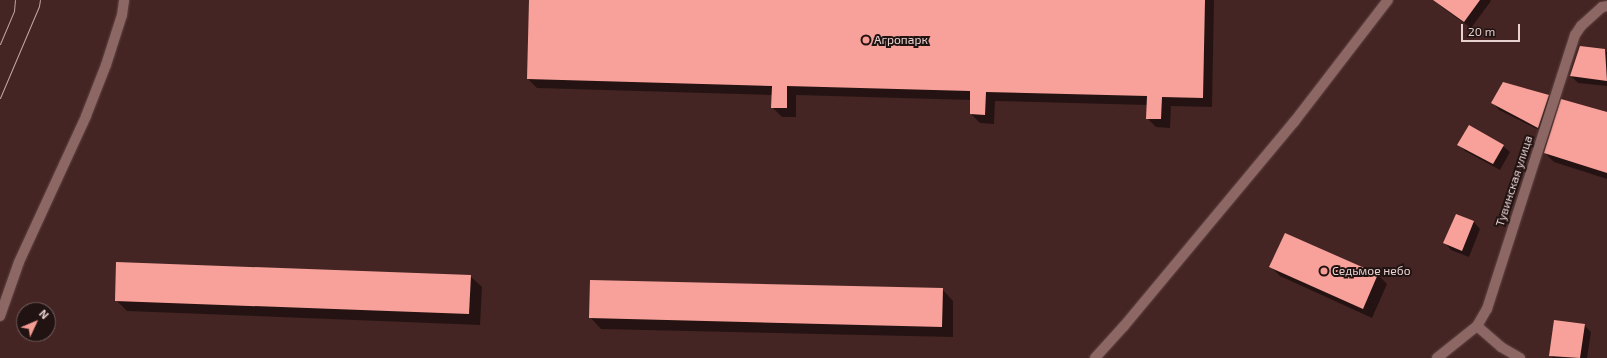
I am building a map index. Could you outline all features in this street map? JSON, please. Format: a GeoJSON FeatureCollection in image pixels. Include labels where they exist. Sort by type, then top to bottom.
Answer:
{"type":"FeatureCollection","features":[{"type":"Feature","properties":{"kind":"street"},"geometry":{"type":"LineString","coordinates":[[0,316],[20,262],[89,108],[106,64],[122,15],[124,0]]}},
{"type":"Feature","properties":{"kind":"street"},"geometry":{"type":"LineString","coordinates":[[1095,358],[1124,326],[1294,122],[1388,0]]}},
{"type":"Feature","properties":{"kind":"street","name":"Тувинская улица"},"geometry":{"type":"LineString","coordinates":[[1437,358],[1477,326],[1488,303],[1575,35],[1580,26],[1602,7],[1607,6]]}},
{"type":"Feature","properties":{"kind":"street"},"geometry":{"type":"LineString","coordinates":[[1477,326],[1501,347],[1520,358]]}},
{"type":"Feature","properties":{"kind":"building","name":"Агропарк"},"geometry":{"type":"Polygon","coordinates":[[[529,0],[1205,0],[1203,98],[1162,97],[1161,119],[1146,119],[1147,96],[986,92],[985,115],[970,114],[970,91],[787,86],[787,108],[771,108],[772,86],[527,79],[529,0]]]}},
{"type":"Feature","properties":{"kind":"building"},"geometry":{"type":"Polygon","coordinates":[[[1433,0],[1480,0],[1464,22],[1433,0]]]}},
{"type":"Feature","properties":{"kind":"building"},"geometry":{"type":"Polygon","coordinates":[[[1580,46],[1605,49],[1607,81],[1570,76],[1580,46]]]}},
{"type":"Feature","properties":{"kind":"building"},"geometry":{"type":"Polygon","coordinates":[[[1503,82],[1549,95],[1538,128],[1491,103],[1503,82]]]}},
{"type":"Feature","properties":{"kind":"building"},"geometry":{"type":"Polygon","coordinates":[[[1561,99],[1607,112],[1607,173],[1544,153],[1561,99]]]}},
{"type":"Feature","properties":{"kind":"building"},"geometry":{"type":"Polygon","coordinates":[[[1469,125],[1504,145],[1493,164],[1457,145],[1469,125]]]}},
{"type":"Feature","properties":{"kind":"building"},"geometry":{"type":"Polygon","coordinates":[[[1456,214],[1474,221],[1462,251],[1443,243],[1456,214]]]}},
{"type":"Feature","properties":{"kind":"building","name":"Седьмое небо"},"geometry":{"type":"Polygon","coordinates":[[[1285,233],[1378,274],[1363,309],[1269,267],[1285,233]]]}},
{"type":"Feature","properties":{"kind":"building"},"geometry":{"type":"Polygon","coordinates":[[[116,262],[471,275],[469,314],[115,301],[116,262]]]}},
{"type":"Feature","properties":{"kind":"building"},"geometry":{"type":"Polygon","coordinates":[[[590,280],[943,288],[942,327],[589,318],[590,280]]]}},
{"type":"Feature","properties":{"kind":"building"},"geometry":{"type":"Polygon","coordinates":[[[1554,320],[1585,324],[1580,358],[1549,356],[1554,320]]]}},
{"type":"Feature","properties":{"kind":"tram line"},"geometry":{"type":"LineString","coordinates":[[0,44],[14,11],[15,0]]}},
{"type":"Feature","properties":{"kind":"tram line"},"geometry":{"type":"LineString","coordinates":[[0,98],[39,6],[40,0]]}},
{"type":"Feature","properties":{"kind":"place","name":"Агропарк"},"geometry":{"type":"Point","coordinates":[866,40]}},
{"type":"Feature","properties":{"kind":"place","name":"Седьмое небо"},"geometry":{"type":"Point","coordinates":[1324,271]}}]}
